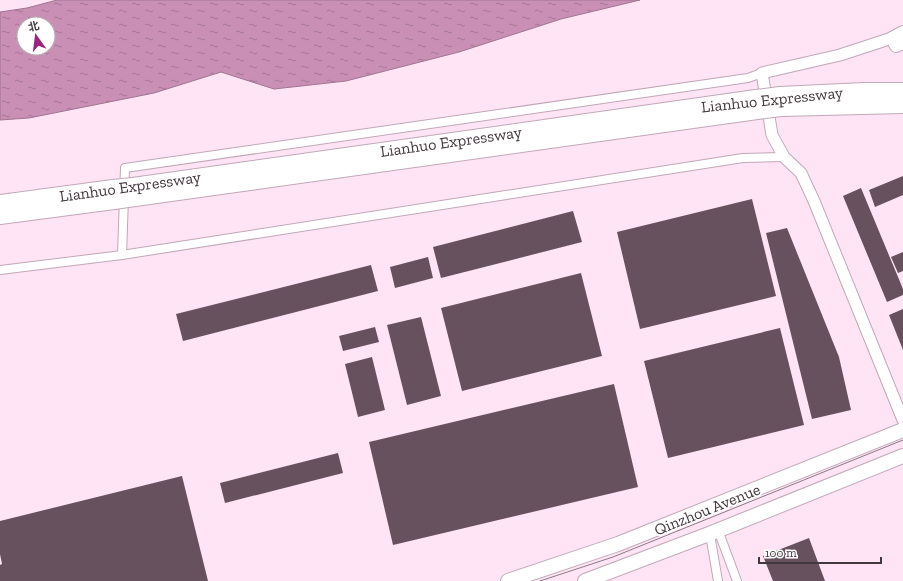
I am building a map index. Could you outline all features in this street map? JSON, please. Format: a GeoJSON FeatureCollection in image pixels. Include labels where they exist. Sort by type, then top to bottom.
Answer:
{"type":"FeatureCollection","features":[{"type":"Feature","properties":{"kind":"highway","name":"Lianhuo Expressway"},"geometry":{"type":"LineString","coordinates":[[0,216],[113,195],[756,105],[864,91],[903,92]]}},
{"type":"Feature","properties":{"kind":"highway","name":"Lianhuo Expressway"},"geometry":{"type":"LineString","coordinates":[[780,102],[903,105]]}},
{"type":"Feature","properties":{"kind":"highway","name":"Lianhuo Expressway"},"geometry":{"type":"LineString","coordinates":[[0,203],[113,195]]}},
{"type":"Feature","properties":{"kind":"highway","name":"Qinzhou Avenue"},"geometry":{"type":"LineString","coordinates":[[508,581],[618,544],[903,430]]}},
{"type":"Feature","properties":{"kind":"highway","name":"Qinzhou Avenue"},"geometry":{"type":"LineString","coordinates":[[585,581],[713,532],[903,456]]}},
{"type":"Feature","properties":{"kind":"main road"},"geometry":{"type":"LineString","coordinates":[[903,32],[892,38],[896,46],[903,43]]}},
{"type":"Feature","properties":{"kind":"street"},"geometry":{"type":"LineString","coordinates":[[122,255],[125,168],[740,80],[840,55],[892,38]]}},
{"type":"Feature","properties":{"kind":"street"},"geometry":{"type":"LineString","coordinates":[[762,74],[772,135],[784,157],[801,173],[903,420]]}},
{"type":"Feature","properties":{"kind":"street"},"geometry":{"type":"LineString","coordinates":[[0,270],[122,255],[743,158],[784,157]]}},
{"type":"Feature","properties":{"kind":"street"},"geometry":{"type":"LineString","coordinates":[[713,532],[711,540],[718,581]]}},
{"type":"Feature","properties":{"kind":"street"},"geometry":{"type":"LineString","coordinates":[[713,532],[737,581]]}},
{"type":"Feature","properties":{"kind":"water"},"geometry":{"type":"Polygon","coordinates":[[[57,0],[640,0],[561,19],[459,52],[346,81],[274,89],[221,72],[154,93],[29,118],[0,120],[0,12],[27,8],[57,0]]]}},
{"type":"Feature","properties":{"kind":"building"},"geometry":{"type":"Polygon","coordinates":[[[903,176],[903,195],[875,207],[869,190],[903,176]]]}},
{"type":"Feature","properties":{"kind":"building"},"geometry":{"type":"Polygon","coordinates":[[[861,188],[903,289],[903,295],[887,302],[843,196],[861,188]]]}},
{"type":"Feature","properties":{"kind":"building"},"geometry":{"type":"Polygon","coordinates":[[[752,199],[776,296],[640,329],[617,232],[752,199]]]}},
{"type":"Feature","properties":{"kind":"building"},"geometry":{"type":"Polygon","coordinates":[[[573,211],[582,242],[441,278],[433,247],[573,211]]]}},
{"type":"Feature","properties":{"kind":"building"},"geometry":{"type":"Polygon","coordinates":[[[787,228],[839,357],[851,410],[812,419],[766,233],[787,228]]]}},
{"type":"Feature","properties":{"kind":"building"},"geometry":{"type":"Polygon","coordinates":[[[903,252],[903,271],[898,273],[891,257],[903,252]]]}},
{"type":"Feature","properties":{"kind":"building"},"geometry":{"type":"Polygon","coordinates":[[[428,257],[433,278],[395,288],[390,267],[428,257]]]}},
{"type":"Feature","properties":{"kind":"building"},"geometry":{"type":"Polygon","coordinates":[[[371,265],[378,291],[183,341],[176,314],[371,265]]]}},
{"type":"Feature","properties":{"kind":"building"},"geometry":{"type":"Polygon","coordinates":[[[581,273],[602,356],[462,391],[441,308],[581,273]]]}},
{"type":"Feature","properties":{"kind":"building"},"geometry":{"type":"Polygon","coordinates":[[[903,309],[903,350],[889,315],[903,309]]]}},
{"type":"Feature","properties":{"kind":"building"},"geometry":{"type":"Polygon","coordinates":[[[421,317],[441,396],[407,405],[387,325],[421,317]]]}},
{"type":"Feature","properties":{"kind":"building"},"geometry":{"type":"Polygon","coordinates":[[[375,327],[379,342],[343,351],[339,336],[375,327]]]}},
{"type":"Feature","properties":{"kind":"building"},"geometry":{"type":"Polygon","coordinates":[[[780,328],[804,425],[668,458],[644,361],[780,328]]]}},
{"type":"Feature","properties":{"kind":"building"},"geometry":{"type":"Polygon","coordinates":[[[372,357],[385,410],[358,417],[345,364],[372,357]]]}},
{"type":"Feature","properties":{"kind":"building"},"geometry":{"type":"Polygon","coordinates":[[[614,384],[638,487],[393,545],[369,442],[614,384]]]}},
{"type":"Feature","properties":{"kind":"building"},"geometry":{"type":"Polygon","coordinates":[[[338,453],[343,473],[225,503],[220,483],[338,453]]]}},
{"type":"Feature","properties":{"kind":"building"},"geometry":{"type":"Polygon","coordinates":[[[182,476],[208,581],[0,581],[0,565],[2,564],[0,554],[0,521],[182,476]]]}},
{"type":"Feature","properties":{"kind":"building"},"geometry":{"type":"Polygon","coordinates":[[[809,538],[825,581],[773,581],[763,556],[809,538]]]}},
{"type":"Feature","properties":{"kind":"tram line"},"geometry":{"type":"LineString","coordinates":[[540,581],[613,557],[903,440]]}}]}
